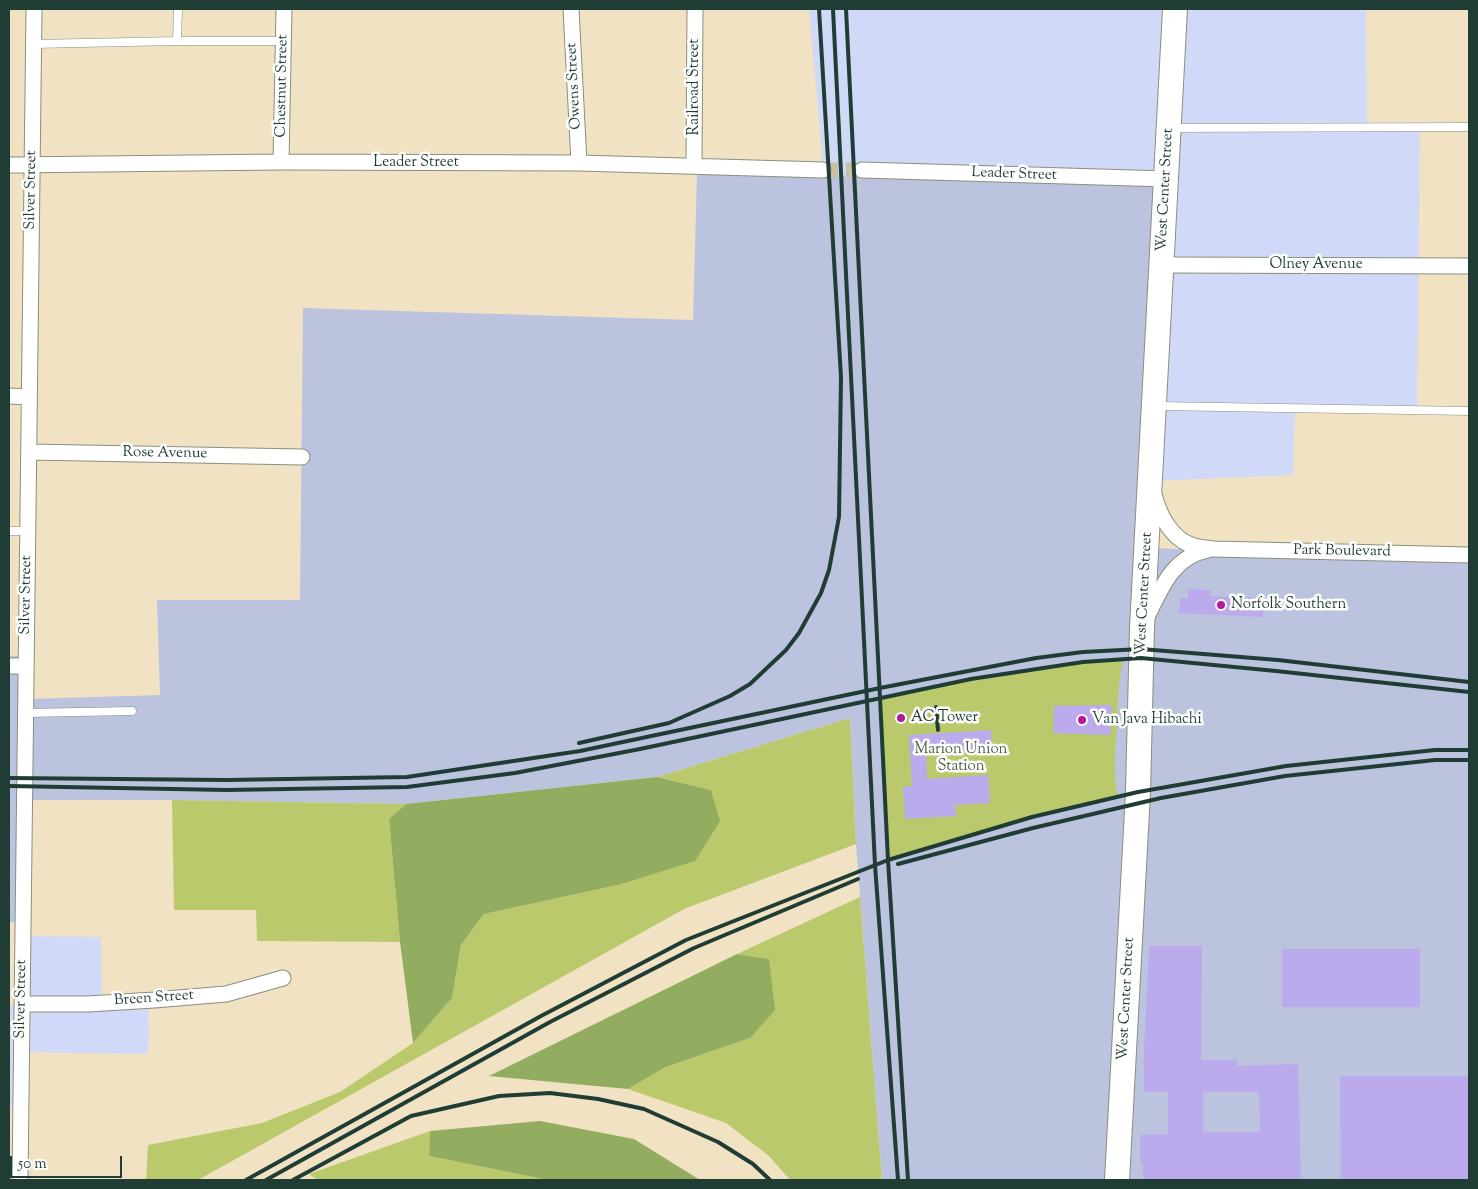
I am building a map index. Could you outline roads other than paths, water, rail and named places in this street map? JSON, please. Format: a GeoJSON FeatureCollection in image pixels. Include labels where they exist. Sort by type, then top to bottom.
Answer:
{"type":"FeatureCollection","features":[{"type":"Feature","properties":{"kind":"main road","name":"West Center Street"},"geometry":{"type":"LineString","coordinates":[[1117,1180],[1138,792],[1142,628],[1175,9]]}},
{"type":"Feature","properties":{"kind":"street","name":"Silver Street"},"geometry":{"type":"LineString","coordinates":[[20,1180],[15,1159],[22,1004],[16,929],[26,713],[34,9]]}},
{"type":"Feature","properties":{"kind":"street","name":"Chestnut Street"},"geometry":{"type":"LineString","coordinates":[[281,162],[284,9]]}},
{"type":"Feature","properties":{"kind":"street","name":"Owens Street"},"geometry":{"type":"LineString","coordinates":[[571,9],[579,163]]}},
{"type":"Feature","properties":{"kind":"street","name":"Railroad Street"},"geometry":{"type":"LineString","coordinates":[[694,166],[695,9]]}},
{"type":"Feature","properties":{"kind":"street","name":"Leader Street"},"geometry":{"type":"LineString","coordinates":[[9,166],[281,162],[579,163],[822,170]]}},
{"type":"Feature","properties":{"kind":"street","name":"Leader Street"},"geometry":{"type":"LineString","coordinates":[[862,170],[1167,179]]}},
{"type":"Feature","properties":{"kind":"street","name":"Olney Avenue"},"geometry":{"type":"LineString","coordinates":[[1162,265],[1469,266]]}},
{"type":"Feature","properties":{"kind":"street"},"geometry":{"type":"LineString","coordinates":[[9,396],[30,397]]}},
{"type":"Feature","properties":{"kind":"street","name":"Rose Avenue"},"geometry":{"type":"LineString","coordinates":[[29,452],[302,457]]}},
{"type":"Feature","properties":{"kind":"street","name":"Park Boulevard"},"geometry":{"type":"LineString","coordinates":[[1151,481],[1156,505],[1162,518],[1176,535],[1193,546],[1214,549],[1469,555]]}},
{"type":"Feature","properties":{"kind":"street","name":"Park Boulevard"},"geometry":{"type":"LineString","coordinates":[[1142,628],[1170,573],[1183,559],[1199,552],[1214,549]]}},
{"type":"Feature","properties":{"kind":"street"},"geometry":{"type":"LineString","coordinates":[[9,666],[26,666]]}},
{"type":"Feature","properties":{"kind":"street","name":"Breen Street"},"geometry":{"type":"LineString","coordinates":[[22,1004],[88,1004],[226,994],[282,978]]}},
{"type":"Feature","properties":{"kind":"lane"},"geometry":{"type":"LineString","coordinates":[[177,41],[178,9]]}},
{"type":"Feature","properties":{"kind":"lane"},"geometry":{"type":"LineString","coordinates":[[34,44],[283,41]]}},
{"type":"Feature","properties":{"kind":"lane"},"geometry":{"type":"LineString","coordinates":[[1170,128],[1469,127]]}},
{"type":"Feature","properties":{"kind":"lane"},"geometry":{"type":"LineString","coordinates":[[1155,406],[1469,411]]}},
{"type":"Feature","properties":{"kind":"lane"},"geometry":{"type":"LineString","coordinates":[[9,531],[28,531]]}},
{"type":"Feature","properties":{"kind":"lane"},"geometry":{"type":"LineString","coordinates":[[26,713],[132,711]]}},
{"type":"Feature","properties":{"kind":"tunnel"},"geometry":{"type":"LineString","coordinates":[[823,170],[862,170]]}},
{"type":"Feature","properties":{"kind":"railway"},"geometry":{"type":"LineString","coordinates":[[579,743],[669,723],[730,696],[750,684],[786,650],[799,633],[821,593],[829,570],[839,517],[841,377],[819,9]]}},
{"type":"Feature","properties":{"kind":"railway"},"geometry":{"type":"LineString","coordinates":[[833,9],[875,865],[898,1180]]}},
{"type":"Feature","properties":{"kind":"railway"},"geometry":{"type":"LineString","coordinates":[[846,9],[888,860],[908,1180]]}},
{"type":"Feature","properties":{"kind":"railway"},"geometry":{"type":"LineString","coordinates":[[9,778],[227,780],[407,777],[580,751],[880,688],[1036,658],[1083,652],[1141,649],[1278,660],[1469,682]]}},
{"type":"Feature","properties":{"kind":"railway"},"geometry":{"type":"LineString","coordinates":[[9,786],[227,790],[407,787],[515,773],[640,749],[971,679],[1083,662],[1141,658],[1469,692]]}},
{"type":"Feature","properties":{"kind":"railway"},"geometry":{"type":"LineString","coordinates":[[936,707],[938,730]]}},
{"type":"Feature","properties":{"kind":"railway"},"geometry":{"type":"LineString","coordinates":[[246,1180],[541,1016],[686,940],[888,860],[1032,817],[1138,792],[1286,766],[1435,750],[1469,750]]}},
{"type":"Feature","properties":{"kind":"railway"},"geometry":{"type":"LineString","coordinates":[[898,864],[1033,828],[1161,798],[1285,776],[1435,760],[1469,760]]}},
{"type":"Feature","properties":{"kind":"railway"},"geometry":{"type":"LineString","coordinates":[[266,1180],[550,1022],[694,948],[858,879]]}},
{"type":"Feature","properties":{"kind":"railway"},"geometry":{"type":"LineString","coordinates":[[293,1180],[411,1116],[499,1096],[550,1093],[598,1099],[644,1109],[718,1142],[753,1164],[770,1180]]}},
{"type":"Feature","properties":{"kind":"place","name":"Norfolk Southern"},"geometry":{"type":"Point","coordinates":[1221,605]}},
{"type":"Feature","properties":{"kind":"place","name":"AC Tower"},"geometry":{"type":"Point","coordinates":[901,718]}},
{"type":"Feature","properties":{"kind":"place","name":"Van Java Hibachi"},"geometry":{"type":"Point","coordinates":[1082,720]}},
{"type":"Feature","properties":{"kind":"park label","name":"Marion Union Station"},"geometry":{"type":"Point","coordinates":[961,758]}}]}
